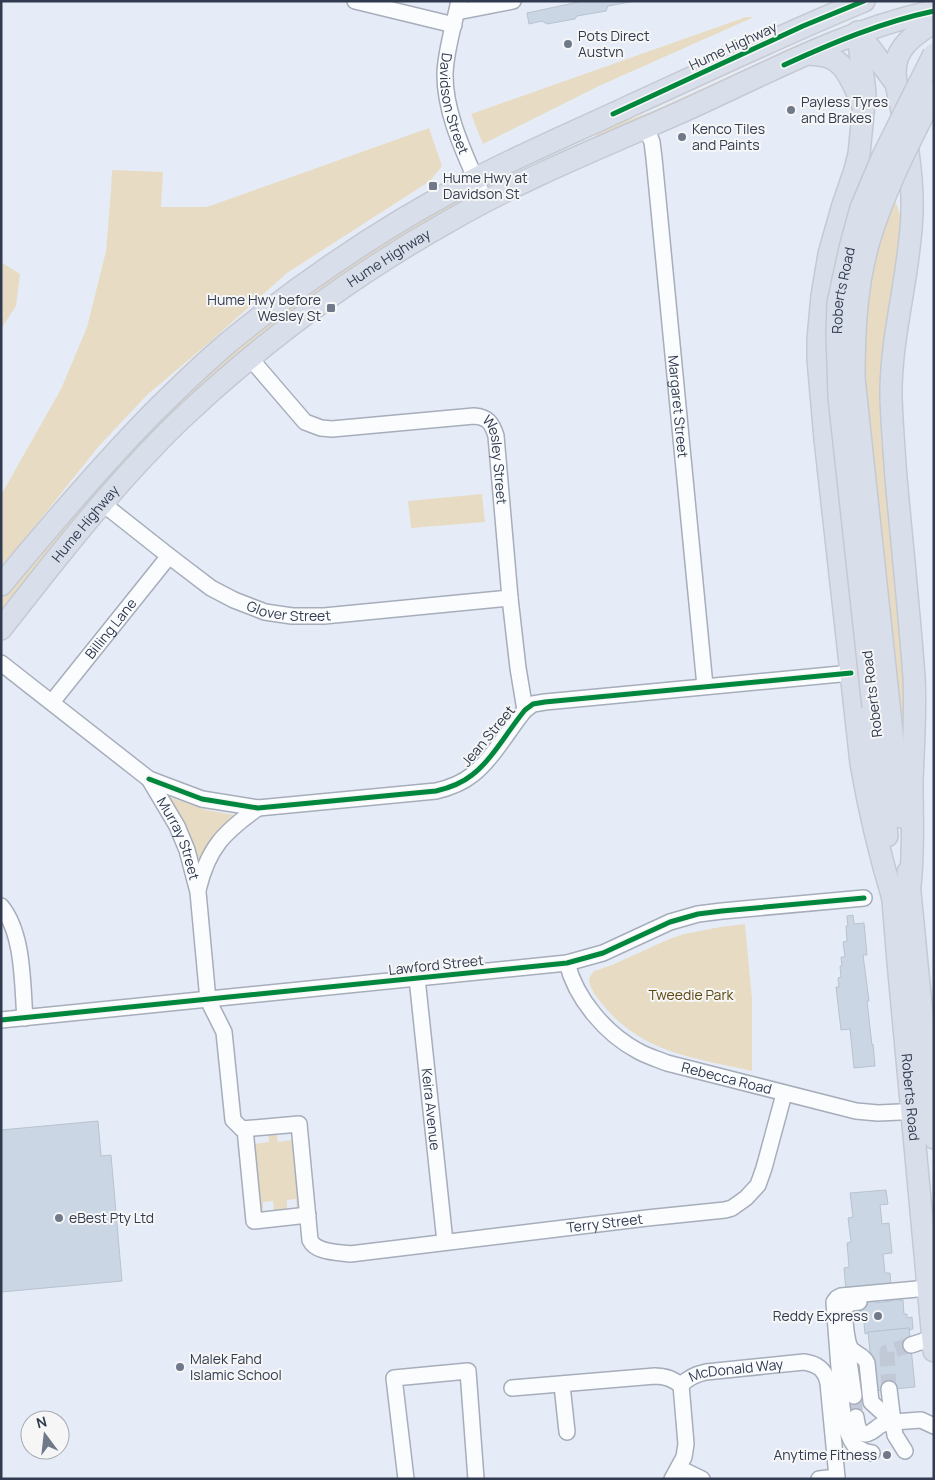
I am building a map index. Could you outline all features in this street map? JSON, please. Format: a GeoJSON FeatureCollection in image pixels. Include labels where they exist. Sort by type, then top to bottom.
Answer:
{"type":"FeatureCollection","features":[{"type":"Feature","properties":{"kind":"highway"},"geometry":{"type":"LineString","coordinates":[[855,5],[865,93],[864,108],[859,154],[836,229],[826,273],[818,359],[825,439],[862,763],[868,802],[880,856],[894,902]]}},
{"type":"Feature","properties":{"kind":"highway","name":"Hume Highway"},"geometry":{"type":"LineString","coordinates":[[1,585],[113,454],[176,390],[228,343],[288,296],[355,249],[384,230],[476,178],[803,26],[855,5]]}},
{"type":"Feature","properties":{"kind":"highway"},"geometry":{"type":"LineString","coordinates":[[910,885],[913,860],[914,678],[901,540],[891,395],[894,350],[911,238],[912,212],[911,167],[895,82],[898,56],[907,41],[927,19]]}},
{"type":"Feature","properties":{"kind":"highway","name":"Hume Highway"},"geometry":{"type":"LineString","coordinates":[[1,629],[102,503],[180,421],[250,358],[291,325],[412,242],[485,201],[541,174],[809,54],[858,34],[927,19]]}},
{"type":"Feature","properties":{"kind":"highway"},"geometry":{"type":"LineString","coordinates":[[858,34],[895,82]]}},
{"type":"Feature","properties":{"kind":"highway"},"geometry":{"type":"LineString","coordinates":[[809,54],[827,57],[840,64],[864,108]]}},
{"type":"Feature","properties":{"kind":"highway","name":"Roberts Road"},"geometry":{"type":"LineString","coordinates":[[933,1345],[928,1288],[910,885],[900,812],[881,706],[839,397],[837,334],[838,303],[861,208],[883,156],[934,54]]}},
{"type":"Feature","properties":{"kind":"highway","name":"Roberts Road"},"geometry":{"type":"LineString","coordinates":[[934,94],[897,169],[877,217],[863,269],[856,310],[854,343],[854,378],[881,706],[898,962],[921,1111],[934,1138]]}},
{"type":"Feature","properties":{"kind":"highway"},"geometry":{"type":"LineString","coordinates":[[848,194],[865,179],[872,177],[886,179],[898,191],[911,238]]}},
{"type":"Feature","properties":{"kind":"street"},"geometry":{"type":"LineString","coordinates":[[355,1],[456,13],[512,1]]}},
{"type":"Feature","properties":{"kind":"street","name":"Davidson Street"},"geometry":{"type":"LineString","coordinates":[[456,13],[445,72],[447,96],[453,120],[485,201]]}},
{"type":"Feature","properties":{"kind":"street","name":"Margaret Street"},"geometry":{"type":"LineString","coordinates":[[646,128],[652,142],[654,158],[706,686]]}},
{"type":"Feature","properties":{"kind":"street","name":"Wesley Street"},"geometry":{"type":"LineString","coordinates":[[250,358],[305,422],[321,428],[332,429],[474,416],[486,418],[491,422],[496,436],[510,598],[525,710]]}},
{"type":"Feature","properties":{"kind":"street","name":"Glover Street"},"geometry":{"type":"LineString","coordinates":[[102,503],[200,580],[234,600],[265,612],[292,616],[324,616],[510,598]]}},
{"type":"Feature","properties":{"kind":"street","name":"Billing Lane"},"geometry":{"type":"LineString","coordinates":[[52,702],[168,556]]}},
{"type":"Feature","properties":{"kind":"street","name":"Murray Street"},"geometry":{"type":"LineString","coordinates":[[1,663],[149,779],[172,815],[182,836],[198,892],[208,1000]]}},
{"type":"Feature","properties":{"kind":"street","name":"Jean Street"},"geometry":{"type":"LineString","coordinates":[[149,779],[202,799],[258,808],[436,791],[450,788],[474,774],[525,710],[533,704],[851,673]]}},
{"type":"Feature","properties":{"kind":"street"},"geometry":{"type":"LineString","coordinates":[[198,892],[202,873],[214,847],[226,833],[258,808]]}},
{"type":"Feature","properties":{"kind":"street","name":"Lawford Street"},"geometry":{"type":"LineString","coordinates":[[1,1020],[567,963],[603,953],[655,928],[698,914],[864,898]]}},
{"type":"Feature","properties":{"kind":"street"},"geometry":{"type":"LineString","coordinates":[[1,906],[12,922],[18,941],[25,1018]]}},
{"type":"Feature","properties":{"kind":"street","name":"Rebecca Road"},"geometry":{"type":"LineString","coordinates":[[567,963],[573,981],[592,1010],[616,1036],[636,1050],[667,1063],[856,1111],[878,1113],[921,1111]]}},
{"type":"Feature","properties":{"kind":"street","name":"Keira Avenue"},"geometry":{"type":"LineString","coordinates":[[417,978],[445,1242]]}},
{"type":"Feature","properties":{"kind":"street"},"geometry":{"type":"LineString","coordinates":[[208,1000],[224,1032],[233,1120],[239,1128],[245,1129],[299,1124],[308,1215],[254,1221],[245,1129]]}},
{"type":"Feature","properties":{"kind":"street","name":"Terry Street"},"geometry":{"type":"LineString","coordinates":[[308,1215],[310,1240],[315,1247],[350,1254],[647,1218],[717,1212],[732,1208],[746,1198],[758,1184],[784,1094]]}},
{"type":"Feature","properties":{"kind":"street"},"geometry":{"type":"LineString","coordinates":[[888,1299],[915,1296],[928,1288]]}},
{"type":"Feature","properties":{"kind":"street"},"geometry":{"type":"LineString","coordinates":[[872,1453],[856,1446],[847,1433],[845,1426],[840,1389],[834,1302],[841,1296],[928,1288]]}},
{"type":"Feature","properties":{"kind":"street"},"geometry":{"type":"LineString","coordinates":[[859,1302],[851,1303],[845,1307],[848,1344],[867,1363],[871,1402],[893,1422]]}},
{"type":"Feature","properties":{"kind":"street"},"geometry":{"type":"LineString","coordinates":[[911,1345],[933,1345]]}},
{"type":"Feature","properties":{"kind":"street"},"geometry":{"type":"LineString","coordinates":[[853,1351],[849,1361],[854,1396]]}},
{"type":"Feature","properties":{"kind":"street","name":"McDonald Way"},"geometry":{"type":"LineString","coordinates":[[675,1473],[684,1457],[686,1444],[681,1385],[690,1377],[706,1372],[804,1362],[817,1365],[825,1373],[828,1383],[837,1477],[819,1479]]}},
{"type":"Feature","properties":{"kind":"street"},"geometry":{"type":"LineString","coordinates":[[406,1479],[394,1378],[468,1371],[476,1479]]}},
{"type":"Feature","properties":{"kind":"street"},"geometry":{"type":"LineString","coordinates":[[512,1388],[655,1376],[664,1376],[681,1385]]}},
{"type":"Feature","properties":{"kind":"street"},"geometry":{"type":"LineString","coordinates":[[562,1385],[567,1432]]}},
{"type":"Feature","properties":{"kind":"street"},"geometry":{"type":"LineString","coordinates":[[889,1389],[895,1435],[905,1450]]}},
{"type":"Feature","properties":{"kind":"street"},"geometry":{"type":"LineString","coordinates":[[856,1416],[857,1427],[862,1434],[871,1432],[880,1425],[893,1422],[921,1420],[934,1426]]}},
{"type":"Feature","properties":{"kind":"street"},"geometry":{"type":"LineString","coordinates":[[675,1473],[702,1479]]}},
{"type":"Feature","properties":{"kind":"green space"},"geometry":{"type":"Polygon","coordinates":[[[746,17],[754,17],[601,85],[483,144],[471,114],[746,17]]]}},
{"type":"Feature","properties":{"kind":"green space"},"geometry":{"type":"Polygon","coordinates":[[[804,42],[806,46],[632,125],[595,136],[593,132],[651,112],[804,42]]]}},
{"type":"Feature","properties":{"kind":"green space"},"geometry":{"type":"Polygon","coordinates":[[[429,128],[442,166],[430,181],[287,273],[147,395],[99,446],[15,551],[1,565],[1,495],[61,389],[87,327],[106,251],[112,170],[163,172],[161,207],[207,207],[429,128]]]}},
{"type":"Feature","properties":{"kind":"green space"},"geometry":{"type":"Polygon","coordinates":[[[465,196],[448,210],[311,299],[1,616],[1,600],[80,504],[109,471],[219,363],[278,315],[402,230],[465,196]]]}},
{"type":"Feature","properties":{"kind":"green space"},"geometry":{"type":"Polygon","coordinates":[[[893,201],[896,203],[904,225],[894,300],[906,644],[906,772],[865,395],[863,353],[868,291],[876,253],[893,201]]]}},
{"type":"Feature","properties":{"kind":"green space"},"geometry":{"type":"Polygon","coordinates":[[[1,262],[20,274],[16,306],[1,329],[1,262]]]}},
{"type":"Feature","properties":{"kind":"green space"},"geometry":{"type":"Polygon","coordinates":[[[482,494],[485,522],[411,528],[408,501],[482,494]]]}},
{"type":"Feature","properties":{"kind":"green space"},"geometry":{"type":"Polygon","coordinates":[[[169,797],[207,810],[235,815],[219,832],[199,860],[183,821],[169,797]]]}},
{"type":"Feature","properties":{"kind":"green space","name":"Tweedie Park"},"geometry":{"type":"Polygon","coordinates":[[[745,924],[752,999],[752,1071],[690,1057],[652,1044],[618,1021],[603,1005],[590,986],[589,978],[594,971],[612,965],[667,940],[684,934],[745,924]]]}},
{"type":"Feature","properties":{"kind":"green space"},"geometry":{"type":"Polygon","coordinates":[[[276,1129],[278,1142],[292,1140],[291,1129],[294,1131],[300,1208],[297,1209],[296,1199],[287,1200],[287,1212],[274,1213],[273,1201],[263,1202],[263,1212],[259,1211],[251,1135],[254,1133],[255,1144],[269,1142],[268,1130],[276,1129]]]}},
{"type":"Feature","properties":{"kind":"building"},"geometry":{"type":"Polygon","coordinates":[[[583,1],[635,1],[608,6],[606,11],[577,16],[575,19],[547,24],[542,21],[529,24],[527,13],[583,1]]]}},
{"type":"Feature","properties":{"kind":"building"},"geometry":{"type":"Polygon","coordinates":[[[853,915],[854,924],[864,923],[867,955],[863,955],[875,1066],[854,1068],[850,1029],[841,1030],[836,987],[839,987],[838,978],[841,977],[841,957],[845,957],[843,942],[847,941],[847,916],[853,915]]]}},
{"type":"Feature","properties":{"kind":"building","name":"eBest Pty Ltd"},"geometry":{"type":"Polygon","coordinates":[[[98,1121],[101,1156],[111,1155],[122,1281],[1,1292],[1,1130],[98,1121]]]}},
{"type":"Feature","properties":{"kind":"building"},"geometry":{"type":"Polygon","coordinates":[[[886,1190],[888,1204],[880,1205],[882,1224],[889,1223],[892,1253],[883,1254],[885,1273],[890,1273],[891,1286],[846,1291],[844,1268],[849,1267],[847,1243],[851,1242],[848,1218],[853,1217],[850,1193],[886,1190]]]}},
{"type":"Feature","properties":{"kind":"building"},"geometry":{"type":"Polygon","coordinates":[[[896,1294],[897,1300],[903,1300],[904,1314],[907,1314],[907,1318],[912,1317],[913,1329],[868,1332],[865,1334],[863,1312],[860,1313],[859,1298],[875,1296],[876,1303],[891,1301],[891,1295],[896,1294]]]}},
{"type":"Feature","properties":{"kind":"building"},"geometry":{"type":"Polygon","coordinates":[[[909,1328],[915,1387],[874,1391],[868,1332],[909,1328]]]}},
{"type":"Feature","properties":{"kind":"building"},"geometry":{"type":"Polygon","coordinates":[[[858,1396],[860,1416],[851,1417],[850,1412],[846,1412],[845,1402],[858,1396]]]}},
{"type":"Feature","properties":{"kind":"tunnel"},"geometry":{"type":"LineString","coordinates":[[889,1389],[887,1352],[911,1345]]}},
{"type":"Feature","properties":{"kind":"tunnel"},"geometry":{"type":"LineString","coordinates":[[854,1396],[856,1417]]}},
{"type":"Feature","properties":{"kind":"cycle path"},"geometry":{"type":"LineString","coordinates":[[613,114],[803,26],[864,1]]}},
{"type":"Feature","properties":{"kind":"cycle path"},"geometry":{"type":"LineString","coordinates":[[784,65],[858,34],[895,21],[934,11]]}},
{"type":"Feature","properties":{"kind":"cycle path"},"geometry":{"type":"LineString","coordinates":[[149,779],[202,799],[258,808],[436,791],[460,783],[479,769],[525,710],[533,704],[851,673]]}},
{"type":"Feature","properties":{"kind":"cycle path"},"geometry":{"type":"LineString","coordinates":[[1,1020],[567,963],[603,953],[670,922],[698,914],[864,898]]}},
{"type":"Feature","properties":{"kind":"place","name":"Pots Direct Austvn"},"geometry":{"type":"Point","coordinates":[568,44]}},
{"type":"Feature","properties":{"kind":"place","name":"Payless Tyres and Brakes"},"geometry":{"type":"Point","coordinates":[791,110]}},
{"type":"Feature","properties":{"kind":"place","name":"Kenco Tiles and Paints"},"geometry":{"type":"Point","coordinates":[682,137]}},
{"type":"Feature","properties":{"kind":"place","name":"Hume Hwy at Davidson St"},"geometry":{"type":"Point","coordinates":[433,186]}},
{"type":"Feature","properties":{"kind":"place","name":"Hume Hwy before Wesley St"},"geometry":{"type":"Point","coordinates":[331,308]}},
{"type":"Feature","properties":{"kind":"place","name":"eBest Pty Ltd"},"geometry":{"type":"Point","coordinates":[59,1218]}},
{"type":"Feature","properties":{"kind":"place","name":"Reddy Express"},"geometry":{"type":"Point","coordinates":[878,1316]}},
{"type":"Feature","properties":{"kind":"place","name":"Malek Fahd Islamic School"},"geometry":{"type":"Point","coordinates":[180,1367]}},
{"type":"Feature","properties":{"kind":"place","name":"Anytime Fitness"},"geometry":{"type":"Point","coordinates":[887,1455]}}]}
